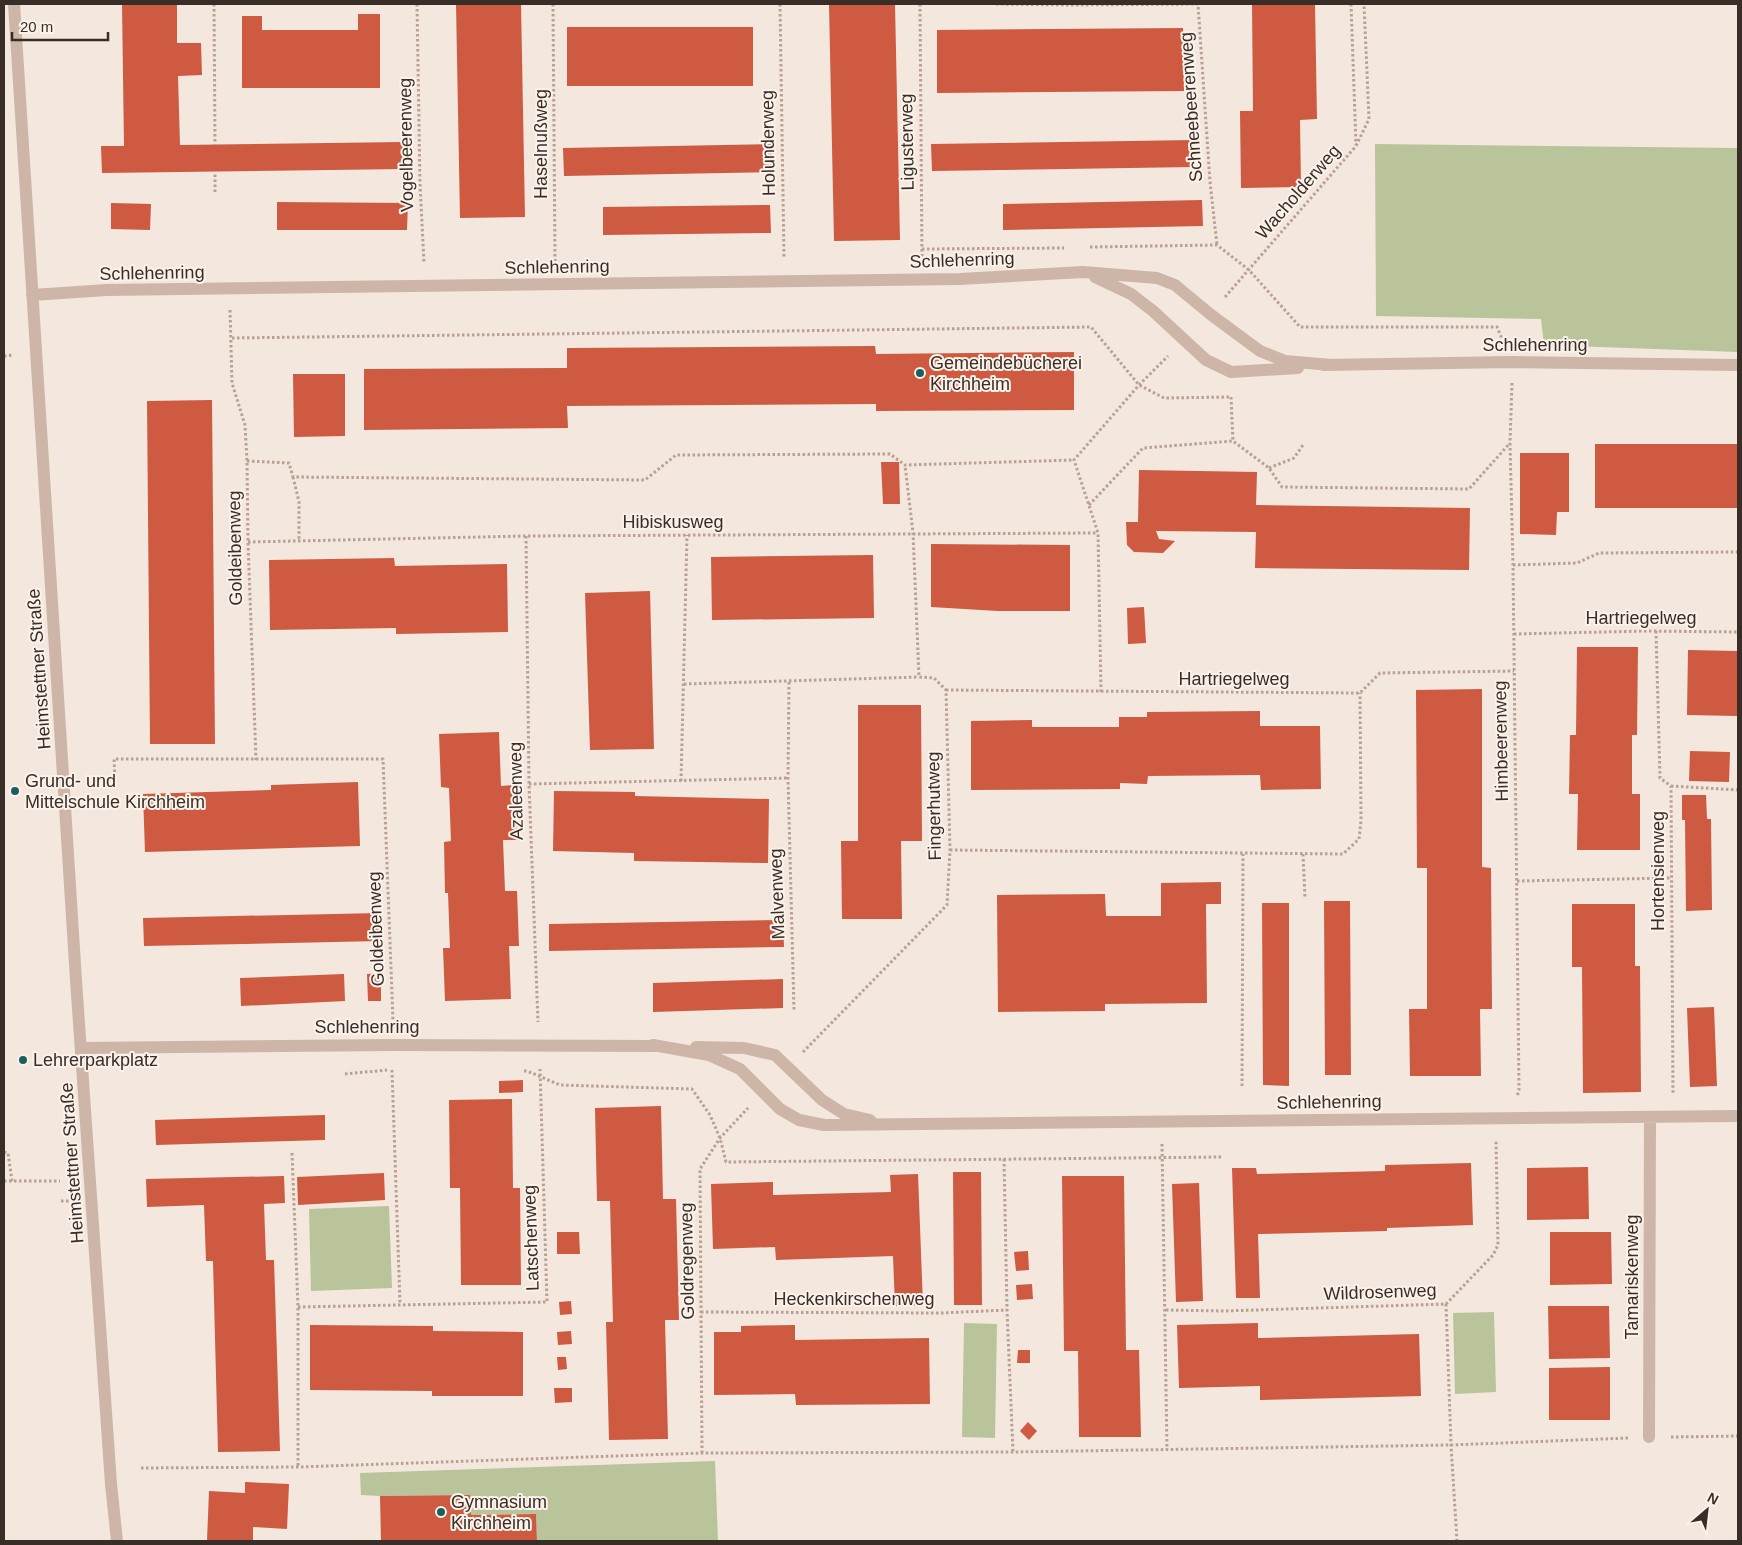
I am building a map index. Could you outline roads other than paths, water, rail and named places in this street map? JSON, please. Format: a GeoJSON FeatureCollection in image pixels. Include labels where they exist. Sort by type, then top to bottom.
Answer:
{"type":"FeatureCollection","features":[{"type":"Feature","properties":{"kind":"street","name":"Heimstettner Straße"},"geometry":{"type":"LineString","coordinates":[[14,4],[110,1474],[117,1541]]}},
{"type":"Feature","properties":{"kind":"street","name":"Schlehenring"},"geometry":{"type":"LineString","coordinates":[[1083,272],[1131,294],[1185,339],[1206,360],[1231,372],[1331,365],[1512,362],[1738,366]]}},
{"type":"Feature","properties":{"kind":"street","name":"Schlehenring"},"geometry":{"type":"LineString","coordinates":[[32,295],[107,290],[923,280],[1083,272],[1157,278],[1175,285],[1260,351],[1285,361],[1331,365]]}},
{"type":"Feature","properties":{"kind":"street","name":"Schlehenring"},"geometry":{"type":"LineString","coordinates":[[82,1048],[538,1044],[744,1048],[775,1055],[789,1066],[822,1100],[844,1114],[881,1122],[920,1124]]}},
{"type":"Feature","properties":{"kind":"street","name":"Schlehenring"},"geometry":{"type":"LineString","coordinates":[[653,1045],[710,1056],[740,1070],[780,1109],[799,1120],[824,1125],[1738,1116]]}},
{"type":"Feature","properties":{"kind":"street","name":"Tamariskenweg"},"geometry":{"type":"LineString","coordinates":[[1649,1437],[1650,1117]]}},
{"type":"Feature","properties":{"kind":"place","name":"Gemeindebücherei Kirchheim"},"geometry":{"type":"Point","coordinates":[920,373]}},
{"type":"Feature","properties":{"kind":"place","name":"Grund- und Mittelschule Kirchheim"},"geometry":{"type":"Point","coordinates":[15,791]}},
{"type":"Feature","properties":{"kind":"place","name":"Lehrerparkplatz"},"geometry":{"type":"Point","coordinates":[23,1060]}},
{"type":"Feature","properties":{"kind":"place","name":"Gymnasium Kirchheim"},"geometry":{"type":"Point","coordinates":[441,1512]}}]}
